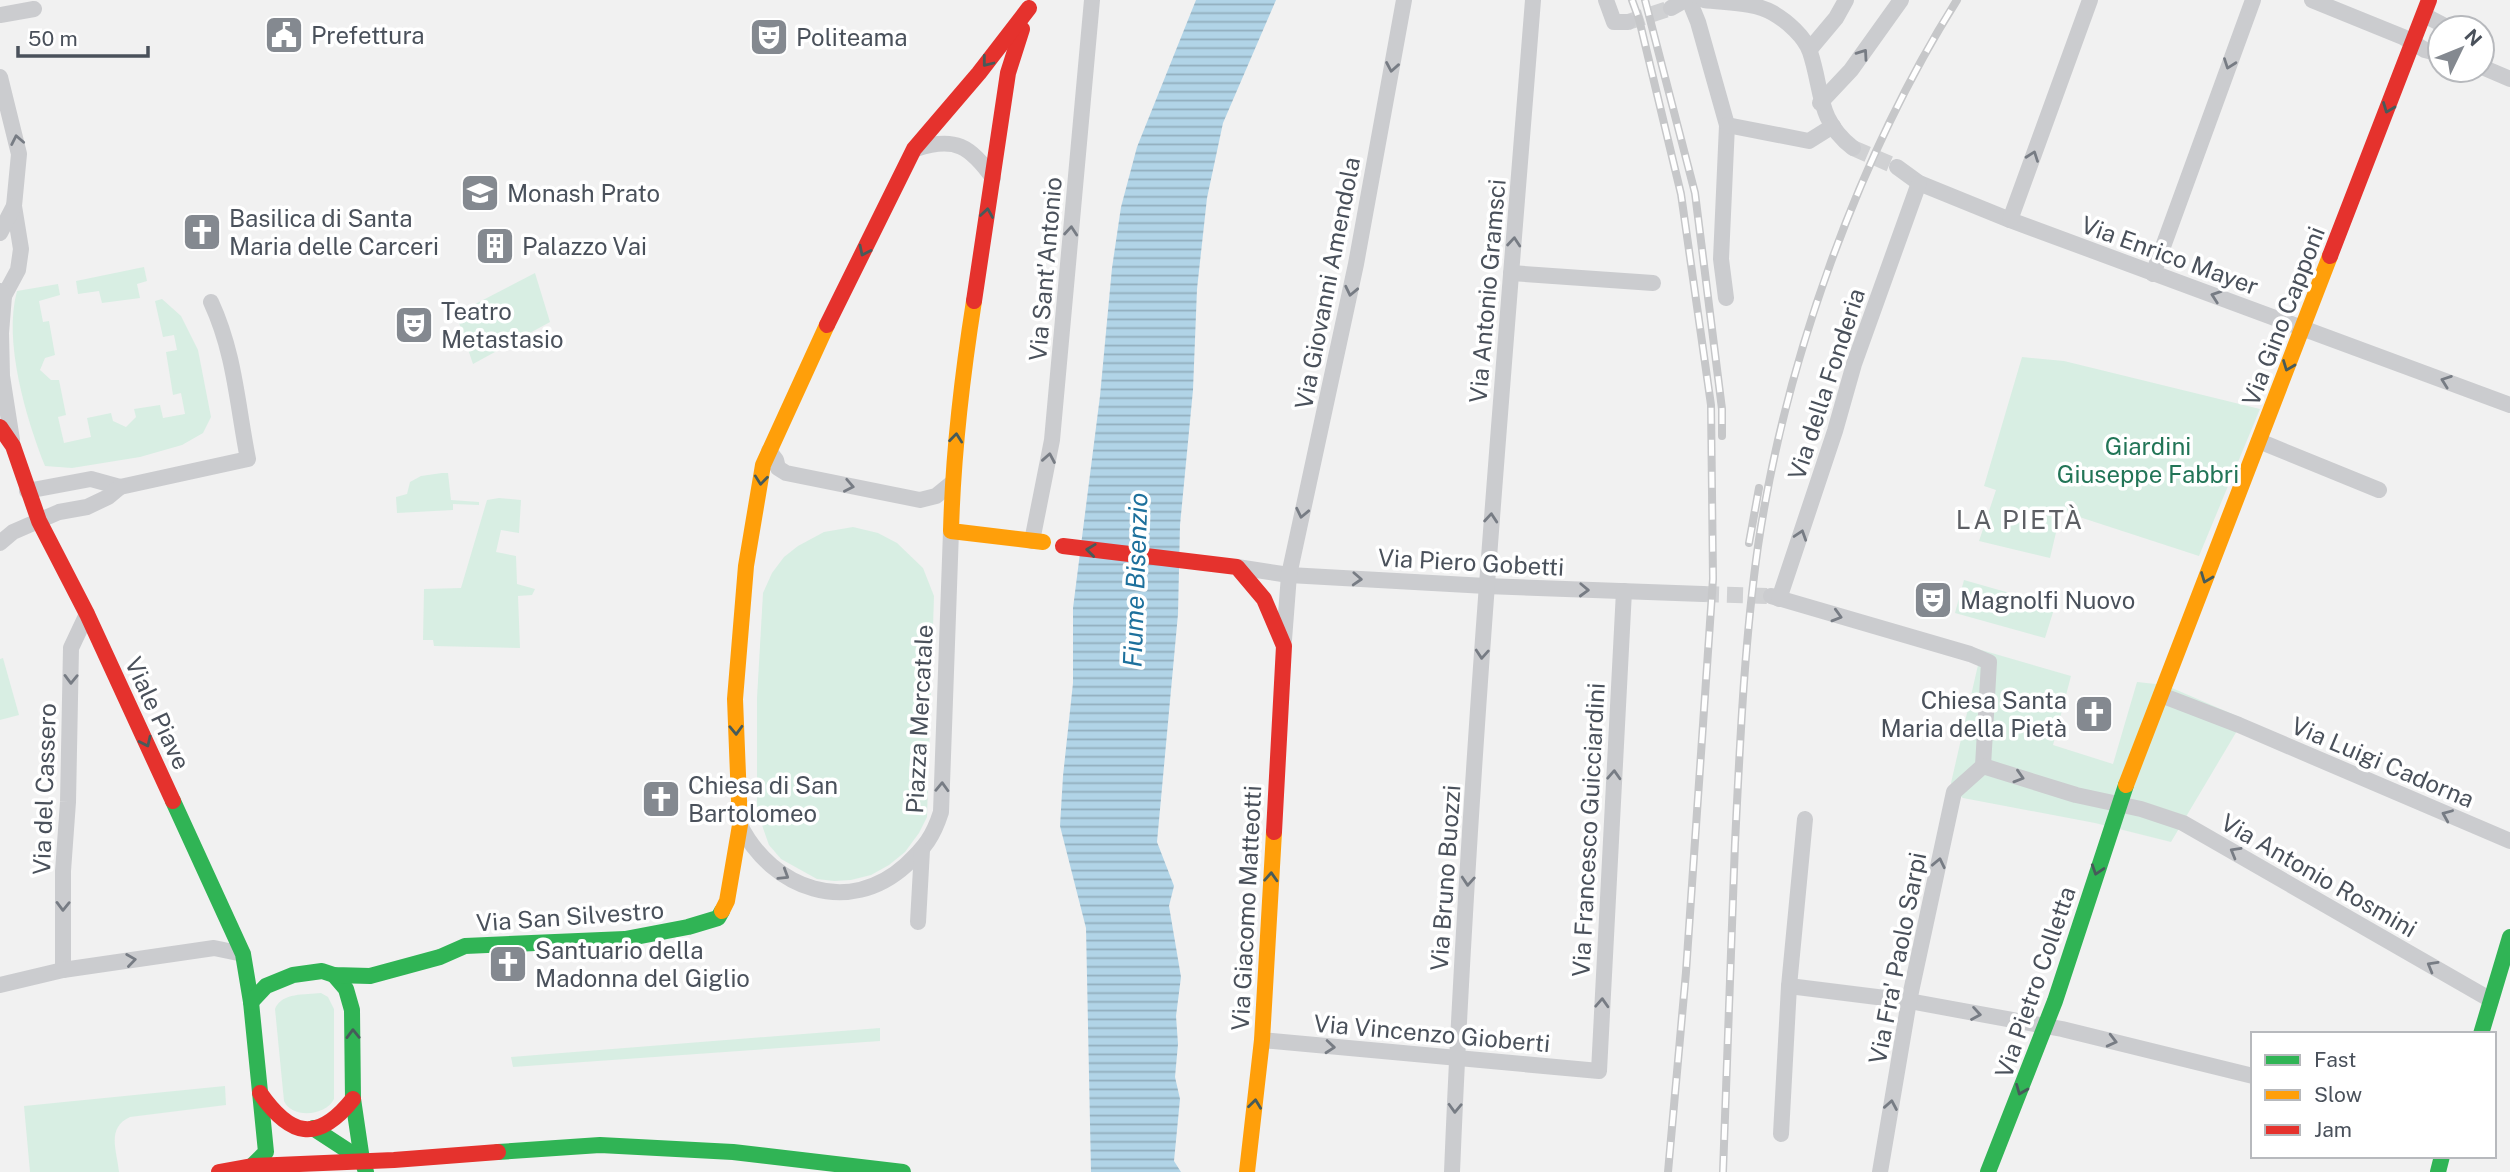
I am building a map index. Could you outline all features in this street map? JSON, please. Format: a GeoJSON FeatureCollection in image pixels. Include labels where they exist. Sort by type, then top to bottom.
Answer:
{"type":"FeatureCollection","features":[{"type":"Feature","properties":{"kind":"street","name":"Via Sant'Antonio"},"geometry":{"type":"LineString","coordinates":[[951,531],[1037,542],[1052,440],[1092,0]]}},
{"type":"Feature","properties":{"kind":"street","name":"Via Giovanni Amendola"},"geometry":{"type":"LineString","coordinates":[[1289,575],[1356,264],[1404,0]]}},
{"type":"Feature","properties":{"kind":"street","name":"Via Antonio Gramsci"},"geometry":{"type":"LineString","coordinates":[[1486,586],[1534,0]]}},
{"type":"Feature","properties":{"kind":"street"},"geometry":{"type":"LineString","coordinates":[[1606,0],[1614,22],[1628,22]]}},
{"type":"Feature","properties":{"kind":"street"},"geometry":{"type":"LineString","coordinates":[[1704,0],[1772,6],[1810,49],[1820,103],[1840,138],[1853,148]]}},
{"type":"Feature","properties":{"kind":"street"},"geometry":{"type":"LineString","coordinates":[[1810,49],[1836,18],[1846,0]]}},
{"type":"Feature","properties":{"kind":"street"},"geometry":{"type":"LineString","coordinates":[[1820,103],[1851,70],[1900,0]]}},
{"type":"Feature","properties":{"kind":"street"},"geometry":{"type":"LineString","coordinates":[[2010,220],[2090,0]]}},
{"type":"Feature","properties":{"kind":"street"},"geometry":{"type":"LineString","coordinates":[[2153,274],[2253,0]]}},
{"type":"Feature","properties":{"kind":"street"},"geometry":{"type":"LineString","coordinates":[[2312,0],[2426,49]]}},
{"type":"Feature","properties":{"kind":"street"},"geometry":{"type":"LineString","coordinates":[[1682,3],[1698,22],[1727,125],[1721,259],[1727,298]]}},
{"type":"Feature","properties":{"kind":"street","name":"Piazza Mercatale"},"geometry":{"type":"LineString","coordinates":[[718,918],[727,901],[740,825],[728,699],[763,465],[817,346],[914,149],[979,73],[1031,4]]}},
{"type":"Feature","properties":{"kind":"street","name":"Piazza Mercatale"},"geometry":{"type":"LineString","coordinates":[[740,825],[761,857],[779,873],[813,889],[859,891],[895,875],[922,850],[934,833],[941,812],[951,483],[961,386],[1008,73],[1031,4]]}},
{"type":"Feature","properties":{"kind":"street","name":"Via Gino Capponi"},"geometry":{"type":"LineString","coordinates":[[2118,805],[2426,7]]}},
{"type":"Feature","properties":{"kind":"street"},"geometry":{"type":"LineString","coordinates":[[0,15],[34,9]]}},
{"type":"Feature","properties":{"kind":"street"},"geometry":{"type":"LineString","coordinates":[[0,77],[19,154],[0,233]]}},
{"type":"Feature","properties":{"kind":"street"},"geometry":{"type":"LineString","coordinates":[[1727,125],[1809,141],[1833,126]]}},
{"type":"Feature","properties":{"kind":"street"},"geometry":{"type":"LineString","coordinates":[[914,149],[936,142],[953,143],[971,152],[993,178]]}},
{"type":"Feature","properties":{"kind":"street","name":"Via Enrico Mayer"},"geometry":{"type":"LineString","coordinates":[[1897,167],[1919,183],[2010,220],[2510,405]]}},
{"type":"Feature","properties":{"kind":"street","name":"Via della Fonderia"},"geometry":{"type":"LineString","coordinates":[[1919,183],[1775,598],[1970,654],[1989,662],[1983,766]]}},
{"type":"Feature","properties":{"kind":"street"},"geometry":{"type":"LineString","coordinates":[[2,293],[18,270],[22,249],[7,207]]}},
{"type":"Feature","properties":{"kind":"street"},"geometry":{"type":"LineString","coordinates":[[1511,273],[1653,283]]}},
{"type":"Feature","properties":{"kind":"street","name":"Viale Piave"},"geometry":{"type":"LineString","coordinates":[[2,293],[2,376],[13,446],[27,491],[39,521],[87,614],[243,954],[251,1002]]}},
{"type":"Feature","properties":{"kind":"street"},"geometry":{"type":"LineString","coordinates":[[0,543],[13,532],[59,512],[87,507],[108,497],[120,487],[247,459],[235,373],[223,327],[211,302]]}},
{"type":"Feature","properties":{"kind":"street","name":"Viale Piave"},"geometry":{"type":"LineString","coordinates":[[0,427],[13,446]]}},
{"type":"Feature","properties":{"kind":"street"},"geometry":{"type":"LineString","coordinates":[[2259,441],[2379,490]]}},
{"type":"Feature","properties":{"kind":"street"},"geometry":{"type":"LineString","coordinates":[[769,451],[778,468],[786,474],[920,500],[936,496],[951,483]]}},
{"type":"Feature","properties":{"kind":"street"},"geometry":{"type":"LineString","coordinates":[[27,491],[91,479],[120,487]]}},
{"type":"Feature","properties":{"kind":"street"},"geometry":{"type":"LineString","coordinates":[[1063,546],[1237,567]]}},
{"type":"Feature","properties":{"kind":"street","name":"Via Piero Gobetti"},"geometry":{"type":"LineString","coordinates":[[1237,567],[1289,575],[1703,594]]}},
{"type":"Feature","properties":{"kind":"street","name":"Via Giacomo Matteotti"},"geometry":{"type":"LineString","coordinates":[[1237,567],[1264,599],[1284,646]]}},
{"type":"Feature","properties":{"kind":"street","name":"Via Giacomo Matteotti"},"geometry":{"type":"LineString","coordinates":[[1247,1172],[1262,1040],[1289,575]]}},
{"type":"Feature","properties":{"kind":"street","name":"Via Bruno Buozzi"},"geometry":{"type":"LineString","coordinates":[[1452,1172],[1486,586]]}},
{"type":"Feature","properties":{"kind":"street","name":"Via Francesco Guicciardini"},"geometry":{"type":"LineString","coordinates":[[1599,1071],[1624,591]]}},
{"type":"Feature","properties":{"kind":"street","name":"Via del Cassero"},"geometry":{"type":"LineString","coordinates":[[63,970],[63,872],[68,802],[71,648],[87,614]]}},
{"type":"Feature","properties":{"kind":"street","name":"Via Luigi Cadorna"},"geometry":{"type":"LineString","coordinates":[[2161,695],[2239,725],[2510,841]]}},
{"type":"Feature","properties":{"kind":"street","name":"Via Antonio Rosmini"},"geometry":{"type":"LineString","coordinates":[[1983,766],[2076,795],[2141,809],[2183,822],[2491,1000]]}},
{"type":"Feature","properties":{"kind":"street","name":"Via Fra' Paolo Sarpi"},"geometry":{"type":"LineString","coordinates":[[1880,1172],[1909,1001],[1954,792],[1983,766]]}},
{"type":"Feature","properties":{"kind":"street","name":"Via Pietro Colletta"},"geometry":{"type":"LineString","coordinates":[[1988,1172],[2046,1026],[2118,805]]}},
{"type":"Feature","properties":{"kind":"street"},"geometry":{"type":"LineString","coordinates":[[1781,1134],[1789,985],[1805,819]]}},
{"type":"Feature","properties":{"kind":"street"},"geometry":{"type":"LineString","coordinates":[[918,922],[922,850]]}},
{"type":"Feature","properties":{"kind":"street","name":"Via San Silvestro"},"geometry":{"type":"LineString","coordinates":[[334,975],[370,975],[440,957],[465,946],[636,938],[683,930],[718,918]]}},
{"type":"Feature","properties":{"kind":"street"},"geometry":{"type":"LineString","coordinates":[[2481,1032],[2510,937]]}},
{"type":"Feature","properties":{"kind":"street"},"geometry":{"type":"LineString","coordinates":[[0,985],[63,970],[214,948],[243,954]]}},
{"type":"Feature","properties":{"kind":"street"},"geometry":{"type":"LineString","coordinates":[[251,1169],[267,1152],[251,1002],[266,986],[293,975],[322,971],[334,975],[346,989],[352,1010],[353,1099],[364,1166]]}},
{"type":"Feature","properties":{"kind":"street"},"geometry":{"type":"LineString","coordinates":[[1789,985],[1909,1001],[2046,1026],[2251,1076]]}},
{"type":"Feature","properties":{"kind":"street","name":"Via Vincenzo Gioberti"},"geometry":{"type":"LineString","coordinates":[[1262,1040],[1599,1071]]}},
{"type":"Feature","properties":{"kind":"street"},"geometry":{"type":"LineString","coordinates":[[259,1090],[271,1108],[292,1127],[313,1128],[335,1120],[353,1099]]}},
{"type":"Feature","properties":{"kind":"street"},"geometry":{"type":"LineString","coordinates":[[313,1128],[364,1166]]}},
{"type":"Feature","properties":{"kind":"street"},"geometry":{"type":"LineString","coordinates":[[219,1172],[297,1166],[364,1166],[394,1160],[600,1145],[733,1152],[858,1170],[883,1168],[903,1172]]}},
{"type":"Feature","properties":{"kind":"green space"},"geometry":{"type":"Polygon","coordinates":[[[144,267],[147,281],[137,284],[140,298],[102,303],[99,291],[78,294],[76,281],[144,267]]]}},
{"type":"Feature","properties":{"kind":"green space"},"geometry":{"type":"Polygon","coordinates":[[[535,273],[550,322],[473,364],[456,314],[535,273]]]}},
{"type":"Feature","properties":{"kind":"green space"},"geometry":{"type":"Polygon","coordinates":[[[58,284],[60,295],[39,301],[43,322],[49,321],[55,355],[45,358],[40,370],[51,380],[59,380],[66,415],[58,417],[64,443],[91,437],[87,418],[111,413],[113,421],[126,427],[136,417],[134,409],[160,405],[163,418],[185,414],[181,393],[173,395],[166,352],[177,350],[174,335],[163,337],[155,301],[162,299],[181,316],[198,350],[211,417],[203,433],[182,445],[140,457],[72,468],[45,466],[19,379],[13,311],[17,291],[58,284]]]}},
{"type":"Feature","properties":{"kind":"green space","name":"Giardini Giuseppe Fabbri"},"geometry":{"type":"Polygon","coordinates":[[[2022,357],[2064,361],[2260,409],[2199,556],[2061,511],[2050,558],[1979,541],[1996,490],[1984,486],[2022,357]]]}},
{"type":"Feature","properties":{"kind":"green space"},"geometry":{"type":"Polygon","coordinates":[[[448,473],[451,500],[479,502],[479,505],[453,504],[453,510],[397,513],[396,497],[407,494],[410,482],[421,476],[448,473]]]}},
{"type":"Feature","properties":{"kind":"green space"},"geometry":{"type":"Polygon","coordinates":[[[487,500],[521,500],[519,533],[501,530],[496,552],[516,556],[517,584],[535,589],[532,595],[518,596],[520,648],[434,646],[433,640],[423,640],[424,589],[461,588],[487,500]]]}},
{"type":"Feature","properties":{"kind":"green space"},"geometry":{"type":"Polygon","coordinates":[[[853,527],[878,533],[897,543],[923,568],[934,596],[927,817],[905,852],[889,865],[871,875],[834,881],[817,879],[781,859],[769,845],[757,811],[757,698],[763,593],[772,573],[784,557],[798,546],[824,532],[853,527]]]}},
{"type":"Feature","properties":{"kind":"green space"},"geometry":{"type":"Polygon","coordinates":[[[1964,580],[2055,606],[2045,638],[1955,613],[1964,580]]]}},
{"type":"Feature","properties":{"kind":"green space"},"geometry":{"type":"Polygon","coordinates":[[[1971,647],[2071,676],[2053,745],[2113,764],[2137,682],[2165,685],[2244,719],[2171,842],[2095,823],[1963,798],[1954,792],[1951,783],[1978,665],[1971,647]]]}},
{"type":"Feature","properties":{"kind":"green space"},"geometry":{"type":"Polygon","coordinates":[[[3,658],[19,715],[0,720],[0,659],[3,658]]]}},
{"type":"Feature","properties":{"kind":"green space"},"geometry":{"type":"Polygon","coordinates":[[[321,993],[328,997],[334,1009],[334,1099],[330,1105],[317,1112],[301,1113],[288,1107],[284,1101],[275,1009],[288,997],[321,993]]]}},
{"type":"Feature","properties":{"kind":"green space"},"geometry":{"type":"Polygon","coordinates":[[[880,1028],[880,1041],[513,1067],[511,1057],[880,1028]]]}},
{"type":"Feature","properties":{"kind":"green space"},"geometry":{"type":"Polygon","coordinates":[[[225,1086],[226,1105],[130,1117],[123,1122],[115,1133],[119,1172],[30,1172],[24,1106],[225,1086]]]}},
{"type":"Feature","properties":{"kind":"water","name":"Fiume Bisenzio"},"geometry":{"type":"Polygon","coordinates":[[[1196,0],[1276,0],[1223,123],[1207,198],[1197,289],[1193,390],[1180,525],[1178,614],[1157,842],[1174,886],[1169,906],[1181,977],[1176,1016],[1178,1044],[1175,1077],[1180,1099],[1174,1161],[1181,1172],[1091,1172],[1086,928],[1060,826],[1073,683],[1073,608],[1121,207],[1137,147],[1196,0]]]}},
{"type":"Feature","properties":{"kind":"tunnel"},"geometry":{"type":"LineString","coordinates":[[1628,22],[1671,8]]}},
{"type":"Feature","properties":{"kind":"tunnel"},"geometry":{"type":"LineString","coordinates":[[1853,148],[1897,167]]}},
{"type":"Feature","properties":{"kind":"tunnel"},"geometry":{"type":"LineString","coordinates":[[1703,594],[1771,596]]}},
{"type":"Feature","properties":{"kind":"railway"},"geometry":{"type":"LineString","coordinates":[[1632,0],[1639,19],[1681,194],[1711,405],[1713,579],[1686,972],[1668,1172]]}},
{"type":"Feature","properties":{"kind":"railway"},"geometry":{"type":"LineString","coordinates":[[1645,0],[1695,193],[1722,409],[1722,436]]}},
{"type":"Feature","properties":{"kind":"railway"},"geometry":{"type":"LineString","coordinates":[[1723,1172],[1743,694],[1753,583],[1770,476],[1807,334],[1830,263],[1888,126],[1921,61],[1957,0]]}},
{"type":"Feature","properties":{"kind":"railway"},"geometry":{"type":"LineString","coordinates":[[1749,543],[1759,488]]}},
{"type":"Feature","properties":{"kind":"traffic: fast"},"geometry":{"type":"LineString","coordinates":[[1988,1172],[2055,1001],[2126,785]]}},
{"type":"Feature","properties":{"kind":"traffic: fast"},"geometry":{"type":"LineString","coordinates":[[173,801],[243,954],[251,1002],[266,1152],[252,1166]]}},
{"type":"Feature","properties":{"kind":"traffic: fast"},"geometry":{"type":"LineString","coordinates":[[251,1002],[266,986],[293,975],[322,971],[334,975],[370,976],[440,957],[465,946],[625,939],[688,927],[718,918],[722,911]]}},
{"type":"Feature","properties":{"kind":"traffic: fast"},"geometry":{"type":"LineString","coordinates":[[2482,1032],[2510,937]]}},
{"type":"Feature","properties":{"kind":"traffic: fast"},"geometry":{"type":"LineString","coordinates":[[334,975],[346,989],[352,1010],[353,1099],[366,1172]]}},
{"type":"Feature","properties":{"kind":"traffic: fast"},"geometry":{"type":"LineString","coordinates":[[313,1128],[362,1160]]}},
{"type":"Feature","properties":{"kind":"traffic: fast"},"geometry":{"type":"LineString","coordinates":[[498,1152],[600,1145],[733,1152],[903,1172]]}},
{"type":"Feature","properties":{"kind":"traffic: fast"},"geometry":{"type":"LineString","coordinates":[[2438,1172],[2442,1158]]}},
{"type":"Feature","properties":{"kind":"traffic: slow"},"geometry":{"type":"LineString","coordinates":[[2126,785],[2330,256]]}},
{"type":"Feature","properties":{"kind":"traffic: slow"},"geometry":{"type":"LineString","coordinates":[[974,301],[959,415],[951,531],[1043,542]]}},
{"type":"Feature","properties":{"kind":"traffic: slow"},"geometry":{"type":"LineString","coordinates":[[722,911],[727,901],[740,825],[735,699],[746,566],[763,465],[827,325]]}},
{"type":"Feature","properties":{"kind":"traffic: slow"},"geometry":{"type":"LineString","coordinates":[[1247,1172],[1262,1040],[1274,832]]}},
{"type":"Feature","properties":{"kind":"traffic: jam"},"geometry":{"type":"LineString","coordinates":[[2330,256],[2429,0]]}},
{"type":"Feature","properties":{"kind":"traffic: jam"},"geometry":{"type":"LineString","coordinates":[[827,325],[914,149],[979,73],[1029,8]]}},
{"type":"Feature","properties":{"kind":"traffic: jam"},"geometry":{"type":"LineString","coordinates":[[974,301],[1008,73],[1022,29]]}},
{"type":"Feature","properties":{"kind":"traffic: jam"},"geometry":{"type":"LineString","coordinates":[[0,427],[13,446],[39,521],[87,614],[173,801]]}},
{"type":"Feature","properties":{"kind":"traffic: jam"},"geometry":{"type":"LineString","coordinates":[[1063,546],[1237,567],[1264,599],[1284,646],[1274,832]]}},
{"type":"Feature","properties":{"kind":"traffic: jam"},"geometry":{"type":"LineString","coordinates":[[260,1093],[282,1118],[293,1126],[304,1129],[328,1123],[353,1099]]}},
{"type":"Feature","properties":{"kind":"traffic: jam"},"geometry":{"type":"LineString","coordinates":[[219,1172],[252,1166],[498,1152]]}},
{"type":"Feature","properties":{"kind":"place","name":"Prefettura"},"geometry":{"type":"Point","coordinates":[284,35]}},
{"type":"Feature","properties":{"kind":"place","name":"Politeama"},"geometry":{"type":"Point","coordinates":[769,37]}},
{"type":"Feature","properties":{"kind":"place","name":"Monash Prato"},"geometry":{"type":"Point","coordinates":[480,193]}},
{"type":"Feature","properties":{"kind":"place","name":"Basilica di Santa Maria delle Carceri"},"geometry":{"type":"Point","coordinates":[202,232]}},
{"type":"Feature","properties":{"kind":"place","name":"Palazzo Vai"},"geometry":{"type":"Point","coordinates":[495,246]}},
{"type":"Feature","properties":{"kind":"place","name":"Teatro Metastasio"},"geometry":{"type":"Point","coordinates":[414,325]}},
{"type":"Feature","properties":{"kind":"place","name":"Magnolfi Nuovo"},"geometry":{"type":"Point","coordinates":[1933,600]}},
{"type":"Feature","properties":{"kind":"place","name":"Chiesa Santa Maria della Pietà"},"geometry":{"type":"Point","coordinates":[2094,714]}},
{"type":"Feature","properties":{"kind":"place","name":"Chiesa di San Bartolomeo"},"geometry":{"type":"Point","coordinates":[661,799]}},
{"type":"Feature","properties":{"kind":"place","name":"Santuario della Madonna del Giglio"},"geometry":{"type":"Point","coordinates":[508,964]}},
{"type":"Feature","properties":{"kind":"district","name":"LA PIETÀ"},"geometry":{"type":"Point","coordinates":[2020,519]}}]}
